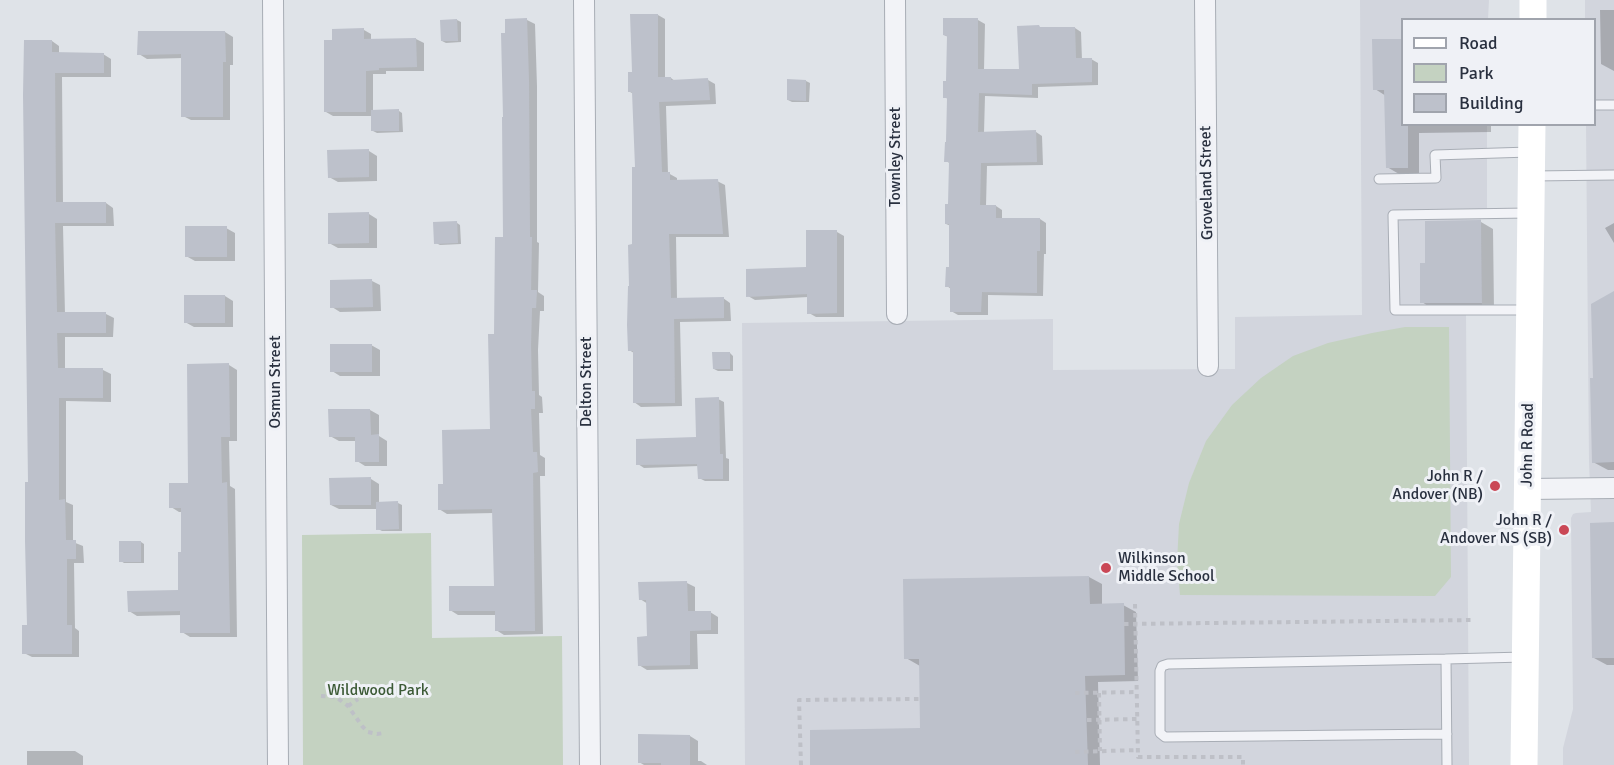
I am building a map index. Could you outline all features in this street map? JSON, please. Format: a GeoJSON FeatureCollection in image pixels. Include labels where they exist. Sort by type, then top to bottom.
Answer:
{"type":"FeatureCollection","features":[{"type":"Feature","properties":{"kind":"main road"},"geometry":{"type":"LineString","coordinates":[[1533,0],[1533,18]]}},
{"type":"Feature","properties":{"kind":"main road","name":"John R Road"},"geometry":{"type":"LineString","coordinates":[[1524,765],[1532,126]]}},
{"type":"Feature","properties":{"kind":"street","name":"Osmun Street"},"geometry":{"type":"LineString","coordinates":[[273,0],[278,765]]}},
{"type":"Feature","properties":{"kind":"street","name":"Delton Street"},"geometry":{"type":"LineString","coordinates":[[584,0],[590,765]]}},
{"type":"Feature","properties":{"kind":"street","name":"Townley Street"},"geometry":{"type":"LineString","coordinates":[[895,0],[897,314]]}},
{"type":"Feature","properties":{"kind":"street","name":"Groveland Street"},"geometry":{"type":"LineString","coordinates":[[1205,0],[1208,366]]}},
{"type":"Feature","properties":{"kind":"street"},"geometry":{"type":"LineString","coordinates":[[1528,489],[1614,488]]}},
{"type":"Feature","properties":{"kind":"lane"},"geometry":{"type":"LineString","coordinates":[[1596,105],[1614,105]]}},
{"type":"Feature","properties":{"kind":"lane"},"geometry":{"type":"LineString","coordinates":[[1379,179],[1436,178],[1435,155],[1614,175]]}},
{"type":"Feature","properties":{"kind":"lane"},"geometry":{"type":"LineString","coordinates":[[1530,310],[1395,310],[1393,215],[1531,213]]}},
{"type":"Feature","properties":{"kind":"lane"},"geometry":{"type":"LineString","coordinates":[[1447,734],[1165,736],[1160,733],[1160,671],[1162,666],[1167,664],[1525,657]]}},
{"type":"Feature","properties":{"kind":"lane"},"geometry":{"type":"LineString","coordinates":[[1446,659],[1447,765]]}},
{"type":"Feature","properties":{"kind":"path"},"geometry":{"type":"LineString","coordinates":[[1124,624],[1473,620]]}},
{"type":"Feature","properties":{"kind":"path"},"geometry":{"type":"LineString","coordinates":[[1075,693],[1137,692]]}},
{"type":"Feature","properties":{"kind":"path"},"geometry":{"type":"LineString","coordinates":[[1099,693],[1100,751]]}},
{"type":"Feature","properties":{"kind":"path"},"geometry":{"type":"LineString","coordinates":[[321,696],[336,698],[348,706],[368,732],[384,733]]}},
{"type":"Feature","properties":{"kind":"path"},"geometry":{"type":"LineString","coordinates":[[348,706],[358,699]]}},
{"type":"Feature","properties":{"kind":"path"},"geometry":{"type":"LineString","coordinates":[[801,765],[799,700],[919,699]]}},
{"type":"Feature","properties":{"kind":"path"},"geometry":{"type":"LineString","coordinates":[[1087,720],[1137,719]]}},
{"type":"Feature","properties":{"kind":"path"},"geometry":{"type":"LineString","coordinates":[[1075,752],[1138,750]]}},
{"type":"Feature","properties":{"kind":"shaded area","name":"Wilkinson Middle School"},"geometry":{"type":"Polygon","coordinates":[[[1360,0],[1489,0],[1488,18],[1401,18],[1401,126],[1487,126],[1487,208],[1481,219],[1482,314],[1466,314],[1469,765],[745,765],[742,323],[1053,319],[1053,370],[1235,369],[1235,317],[1362,315],[1360,0]]]}},
{"type":"Feature","properties":{"kind":"shaded area"},"geometry":{"type":"Polygon","coordinates":[[[1585,0],[1614,0],[1614,765],[1563,765],[1563,748],[1573,709],[1571,518],[1576,513],[1591,512],[1586,126],[1596,126],[1596,18],[1585,18],[1585,0]]]}},
{"type":"Feature","properties":{"kind":"green space"},"geometry":{"type":"Polygon","coordinates":[[[1405,327],[1449,327],[1451,577],[1435,596],[1180,595],[1177,562],[1179,524],[1189,483],[1206,441],[1232,405],[1261,378],[1293,356],[1328,343],[1405,327]]]}},
{"type":"Feature","properties":{"kind":"green space","name":"Wildwood Park"},"geometry":{"type":"Polygon","coordinates":[[[431,533],[432,638],[562,636],[563,765],[303,765],[302,535],[431,533]]]}},
{"type":"Feature","properties":{"kind":"building"},"geometry":{"type":"Polygon","coordinates":[[[630,14],[658,14],[658,77],[671,77],[671,80],[708,78],[710,100],[659,102],[662,172],[670,172],[670,180],[718,179],[723,234],[669,234],[671,298],[724,297],[724,318],[674,319],[675,403],[633,403],[633,351],[628,351],[627,325],[628,245],[632,244],[632,167],[635,167],[632,92],[628,92],[628,72],[632,72],[630,14]]]}},
{"type":"Feature","properties":{"kind":"building"},"geometry":{"type":"Polygon","coordinates":[[[527,18],[531,290],[537,290],[536,308],[532,308],[531,345],[532,391],[535,391],[535,409],[531,409],[533,452],[537,452],[538,472],[533,473],[535,631],[495,631],[495,611],[449,611],[449,586],[494,586],[492,509],[438,510],[438,484],[443,484],[442,430],[490,429],[488,334],[494,334],[495,237],[503,237],[501,33],[505,33],[505,19],[527,18]]]}},
{"type":"Feature","properties":{"kind":"building"},"geometry":{"type":"Polygon","coordinates":[[[943,18],[978,18],[978,69],[1019,69],[1017,26],[1075,27],[1076,58],[1092,58],[1092,82],[1032,84],[1032,95],[979,93],[978,132],[1036,130],[1037,162],[981,163],[980,205],[996,205],[996,218],[1040,218],[1037,293],[982,292],[981,312],[950,312],[950,287],[945,287],[946,267],[949,267],[949,224],[945,224],[945,204],[948,204],[949,162],[944,162],[947,98],[943,98],[943,81],[946,81],[947,36],[943,35],[943,18]]]}},
{"type":"Feature","properties":{"kind":"building"},"geometry":{"type":"Polygon","coordinates":[[[457,19],[458,41],[441,41],[440,20],[457,19]]]}},
{"type":"Feature","properties":{"kind":"building"},"geometry":{"type":"Polygon","coordinates":[[[364,28],[364,39],[416,38],[417,67],[379,68],[379,70],[366,71],[366,112],[324,112],[324,40],[332,40],[332,29],[364,28]]]}},
{"type":"Feature","properties":{"kind":"building"},"geometry":{"type":"Polygon","coordinates":[[[138,31],[225,31],[223,117],[181,117],[181,54],[137,55],[138,31]]]}},
{"type":"Feature","properties":{"kind":"building"},"geometry":{"type":"Polygon","coordinates":[[[1372,39],[1401,39],[1401,126],[1408,126],[1408,168],[1386,168],[1384,90],[1373,90],[1372,39]]]}},
{"type":"Feature","properties":{"kind":"building"},"geometry":{"type":"Polygon","coordinates":[[[24,40],[52,40],[52,52],[104,53],[104,73],[55,73],[56,202],[106,202],[106,223],[55,223],[57,312],[106,312],[106,333],[57,333],[58,368],[103,368],[103,398],[59,398],[59,500],[65,499],[66,540],[76,540],[76,559],[67,559],[67,625],[72,625],[72,654],[22,654],[22,625],[27,625],[25,482],[28,482],[24,40]]]}},
{"type":"Feature","properties":{"kind":"building"},"geometry":{"type":"Polygon","coordinates":[[[787,79],[806,80],[806,101],[787,100],[787,79]]]}},
{"type":"Feature","properties":{"kind":"building"},"geometry":{"type":"Polygon","coordinates":[[[399,109],[399,131],[371,131],[371,110],[399,109]]]}},
{"type":"Feature","properties":{"kind":"building"},"geometry":{"type":"Polygon","coordinates":[[[369,149],[369,177],[328,178],[327,150],[369,149]]]}},
{"type":"Feature","properties":{"kind":"building"},"geometry":{"type":"Polygon","coordinates":[[[369,212],[369,243],[328,244],[328,213],[369,212]]]}},
{"type":"Feature","properties":{"kind":"building"},"geometry":{"type":"Polygon","coordinates":[[[1481,220],[1482,303],[1420,303],[1420,263],[1425,263],[1425,221],[1481,220]]]}},
{"type":"Feature","properties":{"kind":"building"},"geometry":{"type":"Polygon","coordinates":[[[457,221],[458,243],[434,244],[433,222],[457,221]]]}},
{"type":"Feature","properties":{"kind":"building"},"geometry":{"type":"Polygon","coordinates":[[[185,226],[227,226],[227,257],[185,257],[185,226]]]}},
{"type":"Feature","properties":{"kind":"building"},"geometry":{"type":"Polygon","coordinates":[[[806,230],[837,230],[837,313],[807,314],[807,294],[746,297],[746,269],[806,267],[806,230]]]}},
{"type":"Feature","properties":{"kind":"building"},"geometry":{"type":"Polygon","coordinates":[[[372,279],[373,307],[330,308],[330,280],[372,279]]]}},
{"type":"Feature","properties":{"kind":"building"},"geometry":{"type":"Polygon","coordinates":[[[1614,291],[1614,462],[1592,463],[1591,304],[1614,291]]]}},
{"type":"Feature","properties":{"kind":"building"},"geometry":{"type":"Polygon","coordinates":[[[184,295],[225,295],[225,323],[184,323],[184,295]]]}},
{"type":"Feature","properties":{"kind":"building"},"geometry":{"type":"Polygon","coordinates":[[[330,344],[372,344],[372,372],[330,372],[330,344]]]}},
{"type":"Feature","properties":{"kind":"building"},"geometry":{"type":"Polygon","coordinates":[[[712,352],[730,352],[730,369],[713,369],[712,352]]]}},
{"type":"Feature","properties":{"kind":"building"},"geometry":{"type":"Polygon","coordinates":[[[229,363],[230,437],[221,437],[222,483],[227,482],[230,633],[180,633],[180,611],[128,612],[127,591],[178,590],[181,508],[169,508],[169,483],[188,483],[187,364],[229,363]]]}},
{"type":"Feature","properties":{"kind":"building"},"geometry":{"type":"Polygon","coordinates":[[[719,397],[723,479],[698,479],[697,464],[636,465],[636,439],[696,437],[695,398],[719,397]]]}},
{"type":"Feature","properties":{"kind":"building"},"geometry":{"type":"Polygon","coordinates":[[[328,409],[370,409],[371,435],[379,434],[379,462],[355,462],[355,437],[329,437],[328,409]]]}},
{"type":"Feature","properties":{"kind":"building"},"geometry":{"type":"Polygon","coordinates":[[[371,477],[371,505],[330,505],[329,478],[371,477]]]}},
{"type":"Feature","properties":{"kind":"building"},"geometry":{"type":"Polygon","coordinates":[[[398,501],[399,529],[376,530],[376,502],[398,501]]]}},
{"type":"Feature","properties":{"kind":"building"},"geometry":{"type":"Polygon","coordinates":[[[1614,522],[1614,658],[1592,658],[1590,523],[1614,522]]]}},
{"type":"Feature","properties":{"kind":"building"},"geometry":{"type":"Polygon","coordinates":[[[119,541],[141,541],[141,562],[119,562],[119,541]]]}},
{"type":"Feature","properties":{"kind":"building"},"geometry":{"type":"Polygon","coordinates":[[[1089,576],[1090,604],[1124,603],[1125,675],[1085,676],[1088,765],[810,765],[810,730],[920,728],[919,659],[904,659],[903,579],[1089,576]]]}},
{"type":"Feature","properties":{"kind":"building"},"geometry":{"type":"Polygon","coordinates":[[[687,581],[688,611],[711,611],[711,630],[690,631],[690,665],[638,666],[637,637],[647,636],[646,600],[639,600],[638,582],[687,581]]]}},
{"type":"Feature","properties":{"kind":"building"},"geometry":{"type":"Polygon","coordinates":[[[638,734],[690,735],[690,765],[638,763],[638,734]]]}},
{"type":"Feature","properties":{"kind":"place","name":"John R / Andover (NB)"},"geometry":{"type":"Point","coordinates":[1495,486]}},
{"type":"Feature","properties":{"kind":"place","name":"John R / Andover NS (SB)"},"geometry":{"type":"Point","coordinates":[1564,530]}},
{"type":"Feature","properties":{"kind":"place","name":"Wilkinson Middle School"},"geometry":{"type":"Point","coordinates":[1106,568]}}]}
